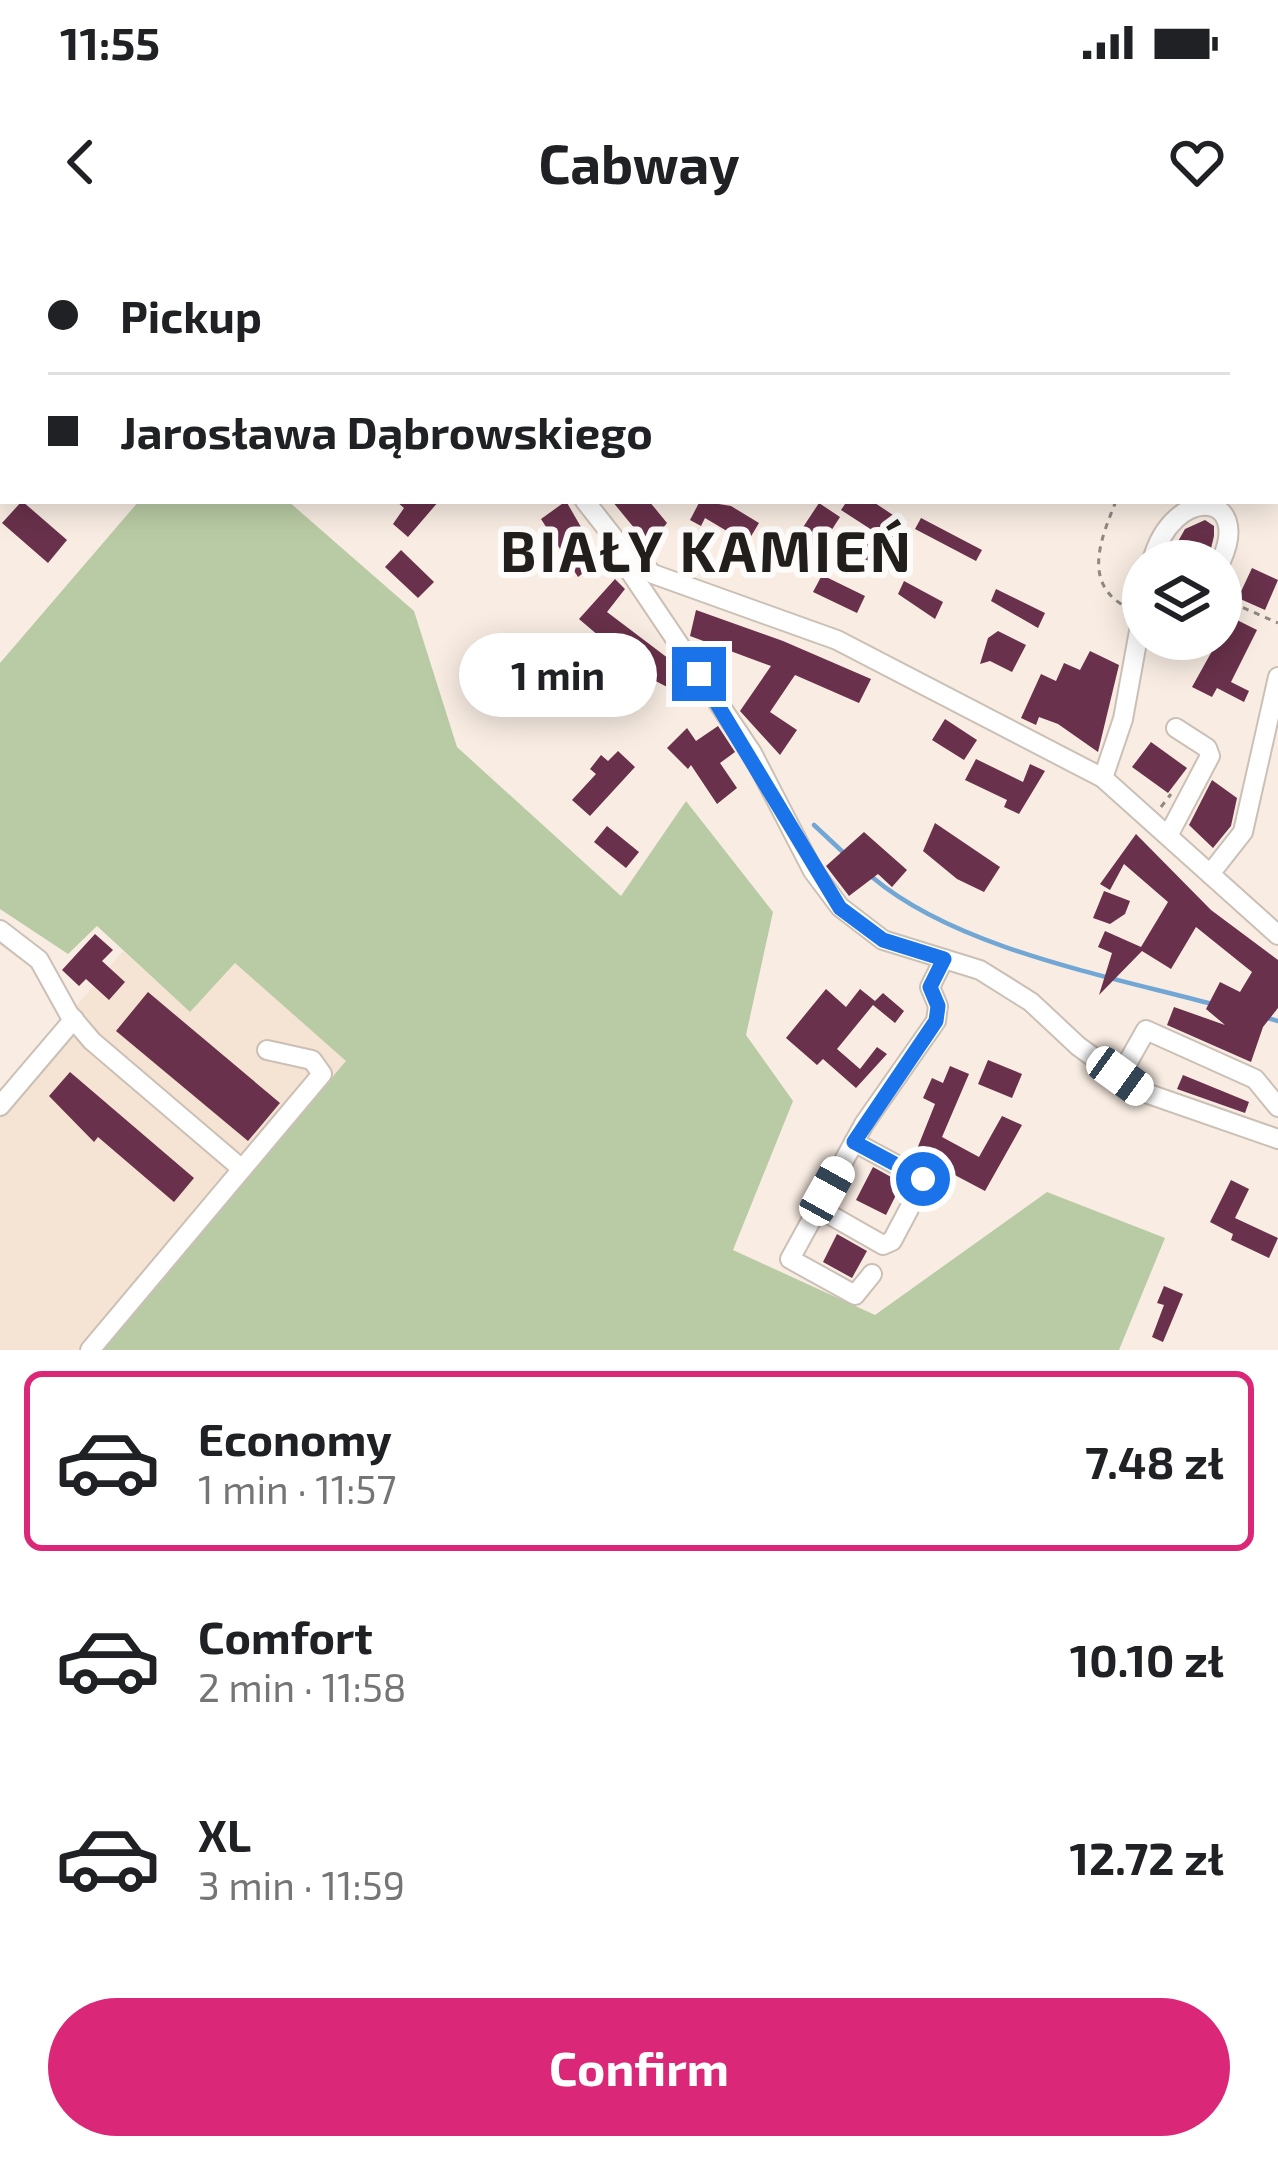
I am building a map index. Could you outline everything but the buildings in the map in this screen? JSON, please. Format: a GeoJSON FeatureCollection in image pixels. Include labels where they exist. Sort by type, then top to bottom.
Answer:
{"type":"FeatureCollection","features":[{"type":"Feature","properties":{"kind":"street"},"geometry":{"type":"LineString","coordinates":[[587,504],[618,544],[650,603],[752,754],[814,871],[840,908],[883,940],[980,970],[1031,1002],[1140,1091],[1251,1134],[1278,1138]]}},
{"type":"Feature","properties":{"kind":"street"},"geometry":{"type":"LineString","coordinates":[[1162,540],[1172,520],[1190,505],[1202,504],[1223,514],[1228,524],[1225,540]]}},
{"type":"Feature","properties":{"kind":"street"},"geometry":{"type":"LineString","coordinates":[[618,544],[652,574],[837,640],[1103,778],[1278,935]]}},
{"type":"Feature","properties":{"kind":"street"},"geometry":{"type":"LineString","coordinates":[[650,603],[659,587],[677,585]]}},
{"type":"Feature","properties":{"kind":"street"},"geometry":{"type":"LineString","coordinates":[[666,623],[677,585]]}},
{"type":"Feature","properties":{"kind":"street"},"geometry":{"type":"LineString","coordinates":[[1103,778],[1119,736],[1134,660]]}},
{"type":"Feature","properties":{"kind":"street"},"geometry":{"type":"LineString","coordinates":[[1210,874],[1243,832],[1278,677]]}},
{"type":"Feature","properties":{"kind":"street"},"geometry":{"type":"LineString","coordinates":[[1169,834],[1210,756],[1207,748],[1176,728]]}},
{"type":"Feature","properties":{"kind":"street"},"geometry":{"type":"LineString","coordinates":[[0,930],[39,960],[74,1019],[242,1169]]}},
{"type":"Feature","properties":{"kind":"street"},"geometry":{"type":"LineString","coordinates":[[872,1274],[854,1295],[790,1259],[854,1142],[936,1021],[938,1006],[930,987],[944,959]]}},
{"type":"Feature","properties":{"kind":"street"},"geometry":{"type":"LineString","coordinates":[[0,1106],[74,1019]]}},
{"type":"Feature","properties":{"kind":"street"},"geometry":{"type":"LineString","coordinates":[[1120,1076],[1147,1030],[1255,1079],[1278,1107]]}},
{"type":"Feature","properties":{"kind":"street"},"geometry":{"type":"LineString","coordinates":[[90,1350],[322,1071],[312,1060],[267,1050]]}},
{"type":"Feature","properties":{"kind":"street"},"geometry":{"type":"LineString","coordinates":[[1251,1134],[1278,1117]]}},
{"type":"Feature","properties":{"kind":"street"},"geometry":{"type":"LineString","coordinates":[[854,1142],[923,1179]]}},
{"type":"Feature","properties":{"kind":"street"},"geometry":{"type":"LineString","coordinates":[[818,1208],[884,1245],[892,1241],[909,1209]]}},
{"type":"Feature","properties":{"kind":"path"},"geometry":{"type":"LineString","coordinates":[[1115,504],[1097,548],[1096,566],[1110,595],[1122,601]]}},
{"type":"Feature","properties":{"kind":"path"},"geometry":{"type":"LineString","coordinates":[[1242,607],[1278,622]]}},
{"type":"Feature","properties":{"kind":"path"},"geometry":{"type":"LineString","coordinates":[[1160,807],[1172,793]]}},
{"type":"Feature","properties":{"kind":"shaded area"},"geometry":{"type":"Polygon","coordinates":[[[123,951],[190,1012],[234,962],[347,1061],[100,1350],[0,1350],[0,1096],[123,951]]]}},
{"type":"Feature","properties":{"kind":"green space"},"geometry":{"type":"Polygon","coordinates":[[[136,504],[291,504],[414,611],[457,747],[621,896],[686,801],[773,912],[746,1035],[793,1101],[733,1250],[875,1315],[1047,1192],[1165,1238],[1119,1350],[100,1350],[346,1061],[235,963],[190,1012],[97,926],[68,954],[0,909],[0,663],[136,504]]]}},
{"type":"Feature","properties":{"kind":"waterway"},"geometry":{"type":"LineString","coordinates":[[814,825],[845,854]]}},
{"type":"Feature","properties":{"kind":"waterway"},"geometry":{"type":"LineString","coordinates":[[872,877],[906,902],[989,941],[1212,1004]]}},
{"type":"Feature","properties":{"kind":"waterway"},"geometry":{"type":"LineString","coordinates":[[1264,1017],[1278,1021]]}},
{"type":"Feature","properties":{"kind":"district","name":"BIAŁY KAMIEŃ"},"geometry":{"type":"Point","coordinates":[707,552]}},
{"type":"Feature","properties":{"kind":"route"},"geometry":{"type":"LineString","coordinates":[[699,674],[752,754],[814,871],[840,908],[883,940],[944,959],[930,987],[938,1006],[936,1021],[854,1142],[923,1179]]}}]}
